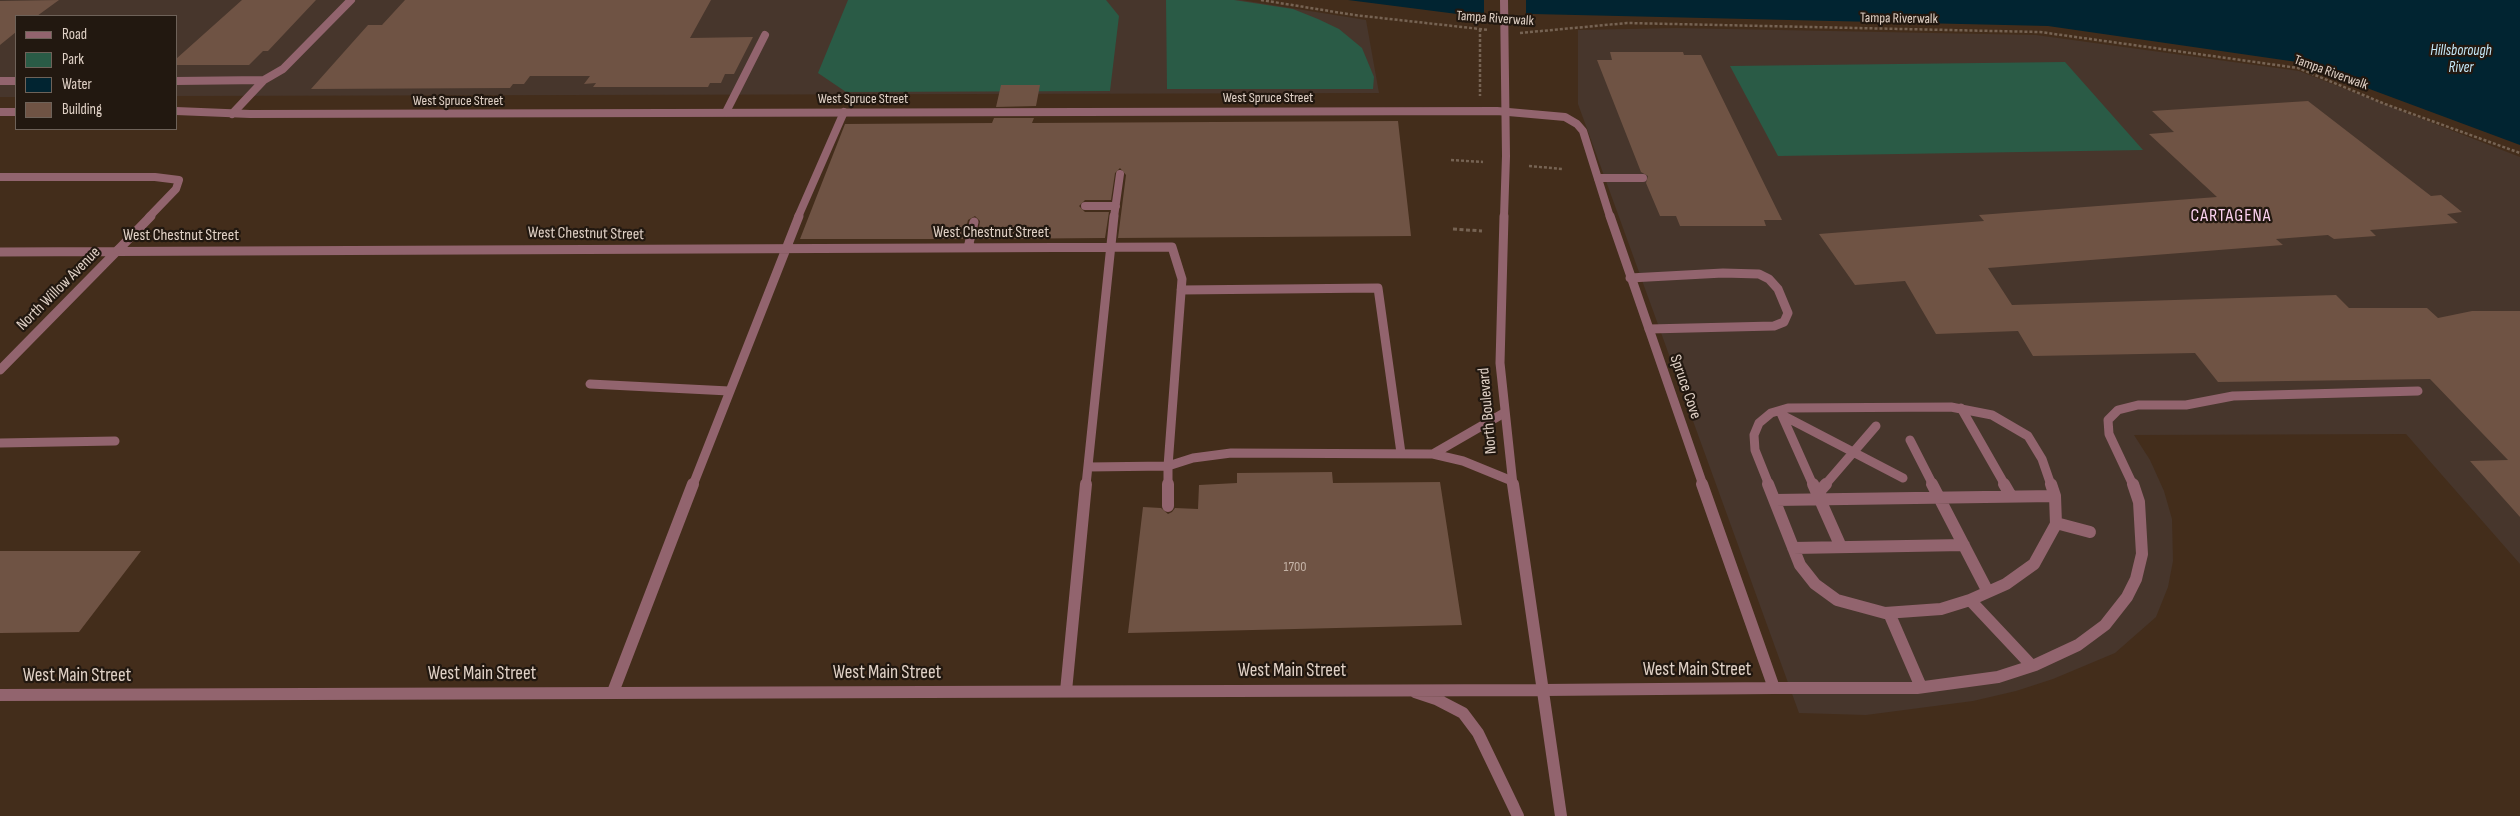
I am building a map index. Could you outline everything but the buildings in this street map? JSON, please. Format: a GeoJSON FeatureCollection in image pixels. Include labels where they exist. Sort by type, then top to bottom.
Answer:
{"type":"FeatureCollection","features":[{"type":"Feature","properties":{"kind":"street"},"geometry":{"type":"LineString","coordinates":[[232,114],[264,80],[283,69],[351,0]]}},
{"type":"Feature","properties":{"kind":"street","name":"North Boulevard"},"geometry":{"type":"LineString","coordinates":[[1504,0],[1506,156],[1500,363],[1512,481],[1561,816]]}},
{"type":"Feature","properties":{"kind":"street"},"geometry":{"type":"LineString","coordinates":[[726,112],[765,35]]}},
{"type":"Feature","properties":{"kind":"street"},"geometry":{"type":"LineString","coordinates":[[178,81],[264,80]]}},
{"type":"Feature","properties":{"kind":"street"},"geometry":{"type":"LineString","coordinates":[[0,81],[15,81]]}},
{"type":"Feature","properties":{"kind":"street","name":"West Spruce Street"},"geometry":{"type":"LineString","coordinates":[[178,111],[232,114],[1438,110],[1550,115]]}},
{"type":"Feature","properties":{"kind":"street"},"geometry":{"type":"LineString","coordinates":[[0,112],[15,112]]}},
{"type":"Feature","properties":{"kind":"street"},"geometry":{"type":"LineString","coordinates":[[613,692],[784,249],[844,112]]}},
{"type":"Feature","properties":{"kind":"street","name":"Spruce Cove"},"geometry":{"type":"LineString","coordinates":[[1550,115],[1565,117],[1577,124],[1583,131],[1630,278],[1774,688]]}},
{"type":"Feature","properties":{"kind":"street"},"geometry":{"type":"LineString","coordinates":[[1066,690],[1109,247],[1120,174]]}},
{"type":"Feature","properties":{"kind":"street","name":"North Willow Avenue"},"geometry":{"type":"LineString","coordinates":[[0,177],[155,177],[179,180],[176,189],[0,370]]}},
{"type":"Feature","properties":{"kind":"street"},"geometry":{"type":"LineString","coordinates":[[1598,178],[1643,178]]}},
{"type":"Feature","properties":{"kind":"street"},"geometry":{"type":"LineString","coordinates":[[1085,206],[1116,206]]}},
{"type":"Feature","properties":{"kind":"street"},"geometry":{"type":"LineString","coordinates":[[968,248],[974,222]]}},
{"type":"Feature","properties":{"kind":"street","name":"West Chestnut Street"},"geometry":{"type":"LineString","coordinates":[[0,252],[1172,247],[1182,279],[1181,290]]}},
{"type":"Feature","properties":{"kind":"street"},"geometry":{"type":"LineString","coordinates":[[1630,278],[1723,273],[1759,274],[1769,279],[1778,289],[1788,313],[1784,322],[1774,326],[1649,329]]}},
{"type":"Feature","properties":{"kind":"street"},"geometry":{"type":"LineString","coordinates":[[1168,506],[1168,466],[1181,290],[1378,288],[1401,453]]}},
{"type":"Feature","properties":{"kind":"street"},"geometry":{"type":"LineString","coordinates":[[590,384],[730,391]]}},
{"type":"Feature","properties":{"kind":"street","name":"West Main Street"},"geometry":{"type":"LineString","coordinates":[[0,695],[1066,690],[1543,690],[1921,687],[1960,684],[1998,677],[2032,666],[2078,646],[2105,625],[2128,597],[2136,579],[2142,554],[2139,502],[2131,478],[2108,434],[2108,420],[2118,410],[2138,405],[2186,405],[2233,396],[2418,391]]}},
{"type":"Feature","properties":{"kind":"street"},"geometry":{"type":"LineString","coordinates":[[1781,413],[1788,408],[1961,408],[1992,415],[2028,436],[2042,459],[2056,496],[2056,523],[2034,564],[2006,584],[1970,600],[1941,609],[1889,613],[1860,608],[1837,600],[1815,584],[1800,565],[1755,450],[1754,435],[1759,423],[1771,413],[1781,413],[1903,478]]}},
{"type":"Feature","properties":{"kind":"street"},"geometry":{"type":"LineString","coordinates":[[1961,408],[2011,496]]}},
{"type":"Feature","properties":{"kind":"street"},"geometry":{"type":"LineString","coordinates":[[1433,454],[1504,413]]}},
{"type":"Feature","properties":{"kind":"street"},"geometry":{"type":"LineString","coordinates":[[1781,413],[1841,547]]}},
{"type":"Feature","properties":{"kind":"street"},"geometry":{"type":"LineString","coordinates":[[1818,496],[1876,426]]}},
{"type":"Feature","properties":{"kind":"street"},"geometry":{"type":"LineString","coordinates":[[1910,440],[1988,592]]}},
{"type":"Feature","properties":{"kind":"street"},"geometry":{"type":"LineString","coordinates":[[0,443],[115,441]]}},
{"type":"Feature","properties":{"kind":"street"},"geometry":{"type":"LineString","coordinates":[[1088,467],[1168,466],[1193,458],[1231,453],[1433,454],[1464,462],[1512,481]]}},
{"type":"Feature","properties":{"kind":"street"},"geometry":{"type":"LineString","coordinates":[[1775,500],[1818,496],[2056,496]]}},
{"type":"Feature","properties":{"kind":"street"},"geometry":{"type":"LineString","coordinates":[[2056,523],[2090,532]]}},
{"type":"Feature","properties":{"kind":"street"},"geometry":{"type":"LineString","coordinates":[[1793,548],[1964,545]]}},
{"type":"Feature","properties":{"kind":"street"},"geometry":{"type":"LineString","coordinates":[[1970,600],[2032,666]]}},
{"type":"Feature","properties":{"kind":"street"},"geometry":{"type":"LineString","coordinates":[[1889,613],[1921,687]]}},
{"type":"Feature","properties":{"kind":"street"},"geometry":{"type":"LineString","coordinates":[[1404,689],[1436,699],[1463,713],[1478,733],[1518,816]]}},
{"type":"Feature","properties":{"kind":"path","name":"Tampa Riverwalk"},"geometry":{"type":"LineString","coordinates":[[1261,0],[1354,15],[1497,31]]}},
{"type":"Feature","properties":{"kind":"path","name":"Tampa Riverwalk"},"geometry":{"type":"LineString","coordinates":[[1515,32],[1627,23],[2040,32],[2298,68],[2385,104],[2520,153]]}},
{"type":"Feature","properties":{"kind":"path"},"geometry":{"type":"LineString","coordinates":[[1480,29],[1480,103]]}},
{"type":"Feature","properties":{"kind":"path"},"geometry":{"type":"LineString","coordinates":[[1451,160],[1483,162]]}},
{"type":"Feature","properties":{"kind":"path"},"geometry":{"type":"LineString","coordinates":[[1529,166],[1563,169]]}},
{"type":"Feature","properties":{"kind":"path"},"geometry":{"type":"LineString","coordinates":[[1453,229],[1482,231]]}},
{"type":"Feature","properties":{"kind":"shaded area"},"geometry":{"type":"Polygon","coordinates":[[[0,0],[1241,0],[1366,20],[1379,93],[178,96],[178,15],[15,15],[15,97],[0,97],[0,0]]]}},
{"type":"Feature","properties":{"kind":"shaded area"},"geometry":{"type":"Polygon","coordinates":[[[1677,28],[2036,35],[2299,71],[2520,157],[2520,564],[2406,434],[2134,435],[2150,460],[2164,491],[2172,519],[2173,561],[2168,587],[2156,617],[2115,653],[2053,679],[2016,691],[1973,701],[1866,715],[1799,713],[1578,104],[1578,30],[1677,28]]]}},
{"type":"Feature","properties":{"kind":"green space"},"geometry":{"type":"Polygon","coordinates":[[[848,0],[1106,0],[1119,16],[1110,91],[846,92],[818,73],[848,0]]]}},
{"type":"Feature","properties":{"kind":"green space"},"geometry":{"type":"Polygon","coordinates":[[[1166,0],[1234,0],[1293,9],[1318,19],[1339,29],[1362,48],[1374,77],[1373,89],[1167,89],[1166,0]]]}},
{"type":"Feature","properties":{"kind":"green space"},"geometry":{"type":"Polygon","coordinates":[[[2065,62],[2143,150],[1778,156],[1730,66],[2065,62]]]}},
{"type":"Feature","properties":{"kind":"water","name":"Hillsborough River"},"geometry":{"type":"Polygon","coordinates":[[[1348,0],[2520,0],[2520,145],[2297,62],[2048,26],[1533,14],[1465,15],[1348,0]]]}},
{"type":"Feature","properties":{"kind":"pier"},"geometry":{"type":"Polygon","coordinates":[[[1484,0],[1526,0],[1526,17],[1484,17],[1484,0]]]}},
{"type":"Feature","properties":{"kind":"district","name":"CARTAGENA"},"geometry":{"type":"Point","coordinates":[2231,216]}}]}
